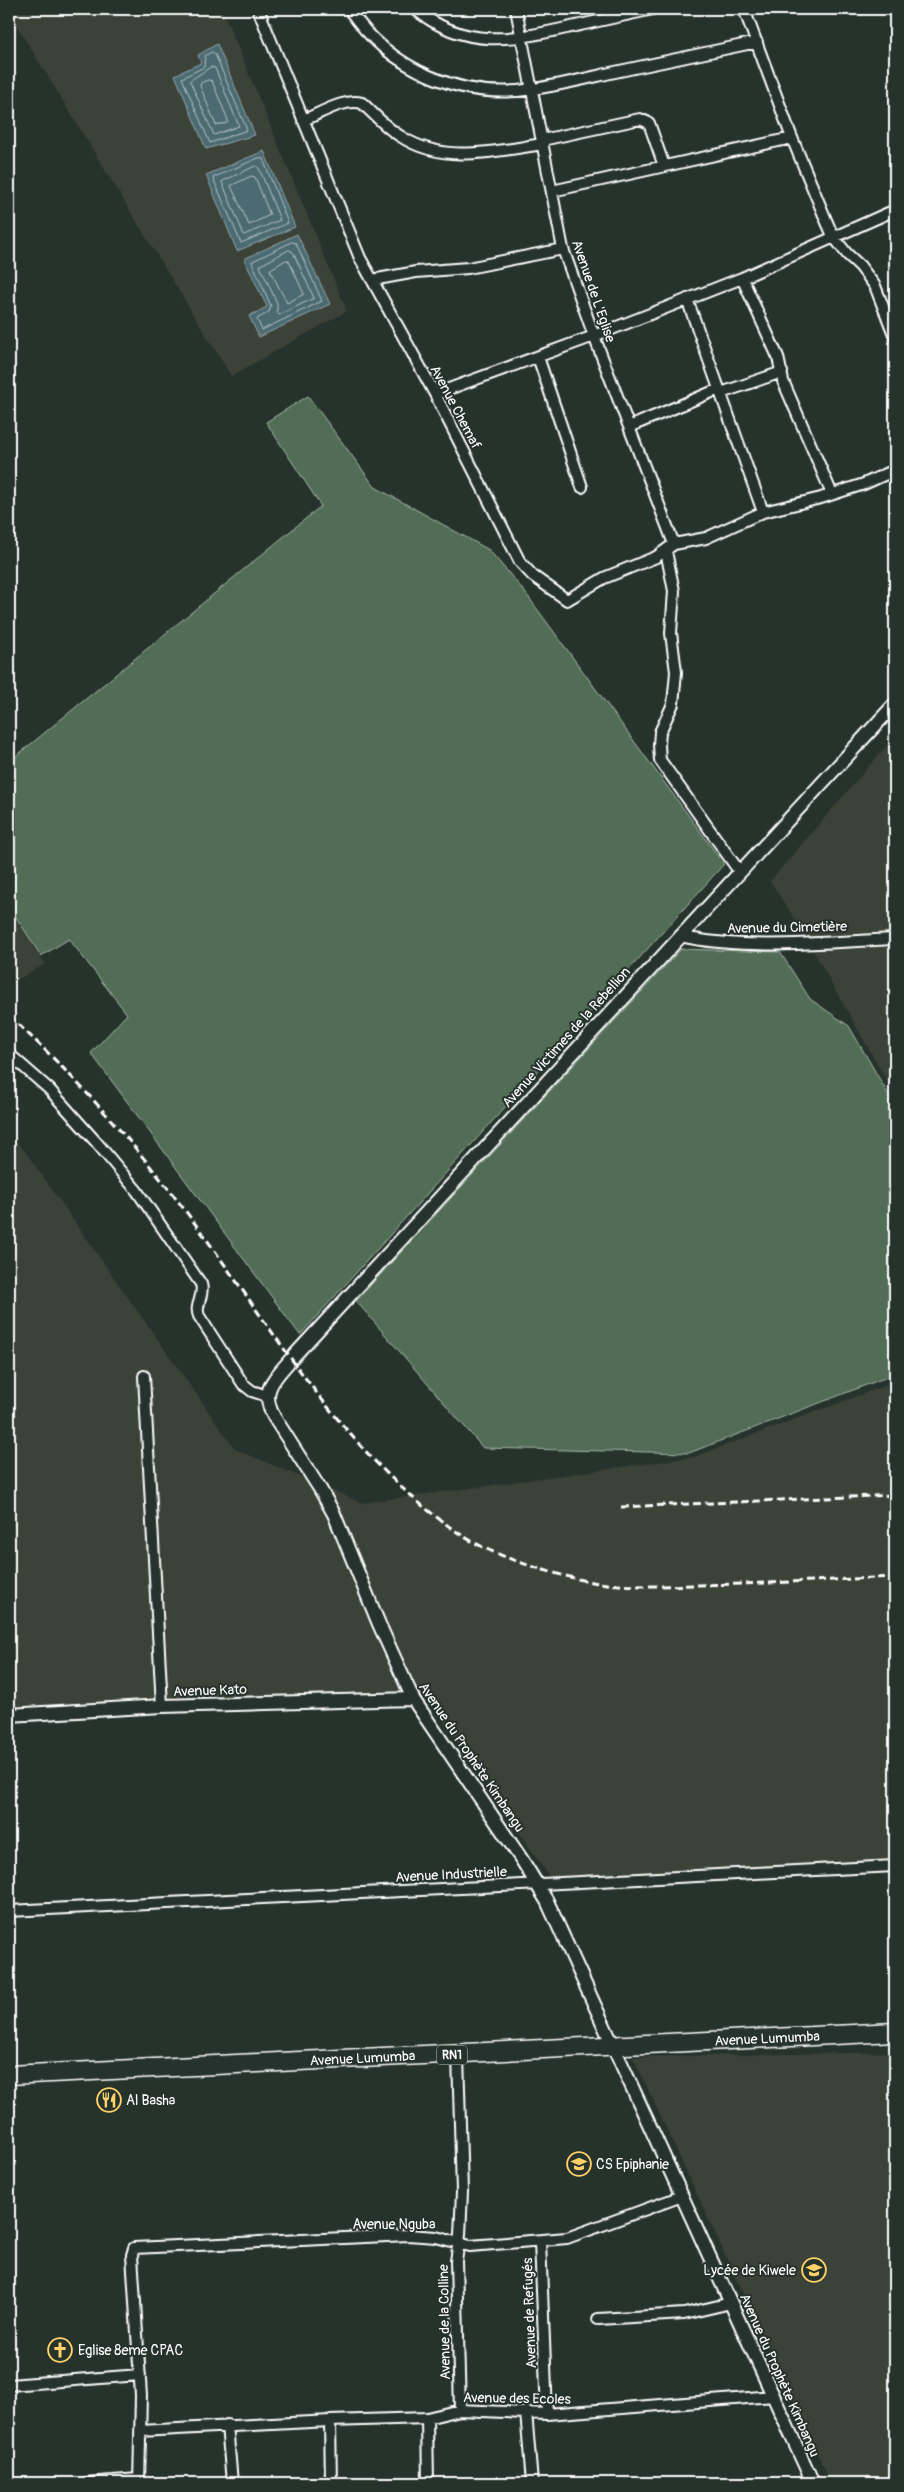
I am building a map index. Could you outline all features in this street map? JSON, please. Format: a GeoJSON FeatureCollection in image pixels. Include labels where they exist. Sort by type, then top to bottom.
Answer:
{"type":"FeatureCollection","features":[{"type":"Feature","properties":{"kind":"highway","name":"Avenue Lumumba"},"geometry":{"type":"LineString","coordinates":[[9,2075],[458,2055],[895,2032]]}},
{"type":"Feature","properties":{"kind":"street","name":"Avenue Chemaf"},"geometry":{"type":"LineString","coordinates":[[258,9],[340,213],[372,280],[435,394],[520,562],[534,576],[567,600],[604,578],[656,557],[670,547],[706,538],[763,512],[864,484],[895,470]]}},
{"type":"Feature","properties":{"kind":"street"},"geometry":{"type":"LineString","coordinates":[[349,9],[358,22],[386,50],[436,80],[484,91],[533,90],[756,42]]}},
{"type":"Feature","properties":{"kind":"street"},"geometry":{"type":"LineString","coordinates":[[415,9],[429,20],[456,33],[484,39],[522,38],[653,9]]}},
{"type":"Feature","properties":{"kind":"street","name":"Avenue de L'Eglise"},"geometry":{"type":"LineString","coordinates":[[516,9],[563,249],[629,427],[670,547],[674,591],[671,633],[676,672],[673,704],[660,732],[660,760],[740,871]]}},
{"type":"Feature","properties":{"kind":"street"},"geometry":{"type":"LineString","coordinates":[[744,9],[792,138],[833,236],[875,286],[895,337]]}},
{"type":"Feature","properties":{"kind":"street"},"geometry":{"type":"LineString","coordinates":[[303,120],[350,102],[362,103],[400,136],[430,151],[463,155],[543,142],[640,119],[646,120],[649,123],[664,166]]}},
{"type":"Feature","properties":{"kind":"street"},"geometry":{"type":"LineString","coordinates":[[552,191],[792,138]]}},
{"type":"Feature","properties":{"kind":"street"},"geometry":{"type":"LineString","coordinates":[[435,394],[594,336],[742,278],[895,210]]}},
{"type":"Feature","properties":{"kind":"street"},"geometry":{"type":"LineString","coordinates":[[372,280],[416,272],[468,268],[563,249]]}},
{"type":"Feature","properties":{"kind":"street"},"geometry":{"type":"LineString","coordinates":[[742,278],[778,357],[782,372],[832,494]]}},
{"type":"Feature","properties":{"kind":"street"},"geometry":{"type":"LineString","coordinates":[[687,299],[763,512]]}},
{"type":"Feature","properties":{"kind":"street"},"geometry":{"type":"LineString","coordinates":[[538,357],[582,487]]}},
{"type":"Feature","properties":{"kind":"street"},"geometry":{"type":"LineString","coordinates":[[629,427],[720,391],[782,372]]}},
{"type":"Feature","properties":{"kind":"street","name":"Avenue Victimes de la Rebellion"},"geometry":{"type":"LineString","coordinates":[[267,1396],[272,1382],[292,1358],[895,704]]}},
{"type":"Feature","properties":{"kind":"street","name":"Avenue du Cimetière"},"geometry":{"type":"LineString","coordinates":[[680,936],[714,942],[790,944],[895,938]]}},
{"type":"Feature","properties":{"kind":"street"},"geometry":{"type":"LineString","coordinates":[[9,1054],[49,1089],[137,1191],[201,1284],[203,1291],[197,1307],[199,1316],[243,1384],[252,1391],[267,1396]]}},
{"type":"Feature","properties":{"kind":"street"},"geometry":{"type":"LineString","coordinates":[[144,1376],[162,1706]]}},
{"type":"Feature","properties":{"kind":"street","name":"Avenue du Prophète Kimbangu"},"geometry":{"type":"LineString","coordinates":[[267,1396],[268,1406],[274,1418],[334,1514],[379,1624],[413,1699],[537,1883],[813,2483]]}},
{"type":"Feature","properties":{"kind":"street","name":"Avenue Kato"},"geometry":{"type":"LineString","coordinates":[[9,1715],[162,1706],[413,1699]]}},
{"type":"Feature","properties":{"kind":"street","name":"Avenue Industrielle"},"geometry":{"type":"LineString","coordinates":[[9,1911],[895,1866]]}},
{"type":"Feature","properties":{"kind":"street","name":"Avenue de la Colline"},"geometry":{"type":"LineString","coordinates":[[458,2055],[462,2192],[456,2262],[460,2410]]}},
{"type":"Feature","properties":{"kind":"street","name":"Avenue Nguba"},"geometry":{"type":"LineString","coordinates":[[140,2375],[132,2254],[136,2247],[408,2235],[436,2237],[470,2246],[540,2241],[567,2238],[682,2196]]}},
{"type":"Feature","properties":{"kind":"street","name":"Avenue de Refugés"},"geometry":{"type":"LineString","coordinates":[[540,2241],[547,2414]]}},
{"type":"Feature","properties":{"kind":"street"},"geometry":{"type":"LineString","coordinates":[[598,2320],[684,2314],[731,2303]]}},
{"type":"Feature","properties":{"kind":"street"},"geometry":{"type":"LineString","coordinates":[[9,2385],[140,2375],[139,2481],[86,2483]]}},
{"type":"Feature","properties":{"kind":"street","name":"Avenue des Ecoles"},"geometry":{"type":"LineString","coordinates":[[140,2430],[330,2420],[427,2418],[460,2410],[547,2414],[774,2396]]}},
{"type":"Feature","properties":{"kind":"street"},"geometry":{"type":"LineString","coordinates":[[526,2412],[532,2483]]}},
{"type":"Feature","properties":{"kind":"street"},"geometry":{"type":"LineString","coordinates":[[427,2418],[428,2483]]}},
{"type":"Feature","properties":{"kind":"street"},"geometry":{"type":"LineString","coordinates":[[330,2420],[331,2483]]}},
{"type":"Feature","properties":{"kind":"street"},"geometry":{"type":"LineString","coordinates":[[227,2425],[232,2483]]}},
{"type":"Feature","properties":{"kind":"shaded area"},"geometry":{"type":"Polygon","coordinates":[[[9,9],[222,9],[347,311],[231,376],[9,13],[9,9]]]}},
{"type":"Feature","properties":{"kind":"shaded area"},"geometry":{"type":"Polygon","coordinates":[[[895,736],[895,1095],[799,926],[770,881],[895,736]]]}},
{"type":"Feature","properties":{"kind":"shaded area"},"geometry":{"type":"Polygon","coordinates":[[[9,908],[45,964],[10,984],[9,983],[9,908]]]}},
{"type":"Feature","properties":{"kind":"shaded area"},"geometry":{"type":"Polygon","coordinates":[[[9,1134],[24,1150],[235,1449],[362,1503],[694,1457],[895,1382],[895,1870],[558,1889],[426,1697],[9,1712],[9,1134]]]}},
{"type":"Feature","properties":{"kind":"shaded area","name":"Lycée de Kiwele"},"geometry":{"type":"Polygon","coordinates":[[[895,2052],[895,2483],[831,2483],[633,2057],[895,2052]]]}},
{"type":"Feature","properties":{"kind":"green space"},"geometry":{"type":"Polygon","coordinates":[[[308,396],[375,487],[489,550],[524,591],[724,864],[300,1335],[91,1053],[127,1014],[69,939],[41,956],[9,906],[9,762],[321,506],[266,422],[308,396]]]}},
{"type":"Feature","properties":{"kind":"green space"},"geometry":{"type":"Polygon","coordinates":[[[681,949],[780,952],[810,999],[849,1026],[895,1106],[895,1374],[689,1453],[483,1448],[356,1301],[681,949]]]}},
{"type":"Feature","properties":{"kind":"water"},"geometry":{"type":"Polygon","coordinates":[[[217,44],[255,135],[206,149],[175,75],[201,63],[198,55],[217,44]]]}},
{"type":"Feature","properties":{"kind":"water"},"geometry":{"type":"Polygon","coordinates":[[[264,151],[295,227],[237,251],[206,175],[264,151]]]}},
{"type":"Feature","properties":{"kind":"water"},"geometry":{"type":"Polygon","coordinates":[[[297,234],[330,304],[259,337],[249,316],[267,307],[244,259],[297,234]]]}},
{"type":"Feature","properties":{"kind":"railway"},"geometry":{"type":"LineString","coordinates":[[9,1016],[75,1080],[155,1172],[339,1421],[376,1462],[416,1500],[460,1534],[487,1549],[519,1562],[596,1583],[653,1586],[895,1577]]}},
{"type":"Feature","properties":{"kind":"railway"},"geometry":{"type":"LineString","coordinates":[[621,1507],[895,1495]]}},
{"type":"Feature","properties":{"kind":"place","name":"Al Basha"},"geometry":{"type":"Point","coordinates":[109,2100]}},
{"type":"Feature","properties":{"kind":"place","name":"CS Epiphanie"},"geometry":{"type":"Point","coordinates":[579,2164]}},
{"type":"Feature","properties":{"kind":"place","name":"Lycée de Kiwele"},"geometry":{"type":"Point","coordinates":[814,2270]}},
{"type":"Feature","properties":{"kind":"place","name":"Eglise 8eme CPAC"},"geometry":{"type":"Point","coordinates":[60,2350]}}]}
